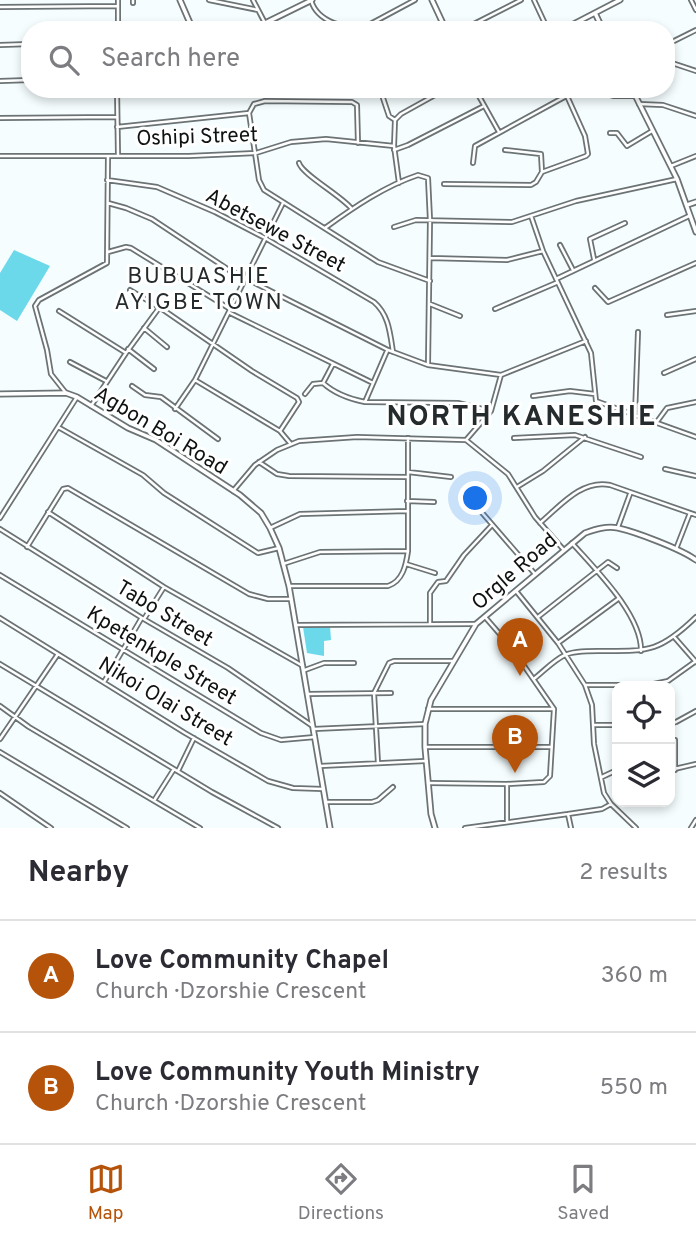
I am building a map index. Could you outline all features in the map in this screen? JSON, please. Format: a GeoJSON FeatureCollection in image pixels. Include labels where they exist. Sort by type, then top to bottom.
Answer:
{"type":"FeatureCollection","features":[{"type":"Feature","properties":{"kind":"street"},"geometry":{"type":"LineString","coordinates":[[118,0],[118,21]]}},
{"type":"Feature","properties":{"kind":"street"},"geometry":{"type":"LineString","coordinates":[[180,0],[189,21]]}},
{"type":"Feature","properties":{"kind":"street"},"geometry":{"type":"LineString","coordinates":[[209,0],[258,9]]}},
{"type":"Feature","properties":{"kind":"street"},"geometry":{"type":"LineString","coordinates":[[253,0],[264,21]]}},
{"type":"Feature","properties":{"kind":"street"},"geometry":{"type":"LineString","coordinates":[[269,21],[303,2],[312,0],[315,13],[328,21]]}},
{"type":"Feature","properties":{"kind":"street"},"geometry":{"type":"LineString","coordinates":[[375,21],[415,0]]}},
{"type":"Feature","properties":{"kind":"street"},"geometry":{"type":"LineString","coordinates":[[432,0],[442,21]]}},
{"type":"Feature","properties":{"kind":"street"},"geometry":{"type":"LineString","coordinates":[[480,21],[521,0]]}},
{"type":"Feature","properties":{"kind":"street"},"geometry":{"type":"LineString","coordinates":[[534,0],[544,21]]}},
{"type":"Feature","properties":{"kind":"street"},"geometry":{"type":"LineString","coordinates":[[579,21],[620,0]]}},
{"type":"Feature","properties":{"kind":"street"},"geometry":{"type":"LineString","coordinates":[[691,0],[696,10]]}},
{"type":"Feature","properties":{"kind":"street"},"geometry":{"type":"LineString","coordinates":[[0,7],[118,6]]}},
{"type":"Feature","properties":{"kind":"street"},"geometry":{"type":"LineString","coordinates":[[595,13],[599,21]]}},
{"type":"Feature","properties":{"kind":"street"},"geometry":{"type":"LineString","coordinates":[[675,40],[696,30]]}},
{"type":"Feature","properties":{"kind":"street"},"geometry":{"type":"LineString","coordinates":[[0,44],[21,44]]}},
{"type":"Feature","properties":{"kind":"street"},"geometry":{"type":"LineString","coordinates":[[675,64],[696,71]]}},
{"type":"Feature","properties":{"kind":"street"},"geometry":{"type":"LineString","coordinates":[[0,81],[21,80]]}},
{"type":"Feature","properties":{"kind":"street"},"geometry":{"type":"LineString","coordinates":[[117,98],[118,155]]}},
{"type":"Feature","properties":{"kind":"street"},"geometry":{"type":"LineString","coordinates":[[383,98],[389,116],[395,120]]}},
{"type":"Feature","properties":{"kind":"street"},"geometry":{"type":"LineString","coordinates":[[399,183],[394,148],[395,120],[430,98]]}},
{"type":"Feature","properties":{"kind":"street"},"geometry":{"type":"LineString","coordinates":[[480,98],[499,132]]}},
{"type":"Feature","properties":{"kind":"street"},"geometry":{"type":"LineString","coordinates":[[473,163],[474,147],[563,98]]}},
{"type":"Feature","properties":{"kind":"street"},"geometry":{"type":"LineString","coordinates":[[542,172],[588,154],[585,136],[568,98]]}},
{"type":"Feature","properties":{"kind":"street"},"geometry":{"type":"LineString","coordinates":[[637,98],[677,179],[696,232]]}},
{"type":"Feature","properties":{"kind":"street"},"geometry":{"type":"LineString","coordinates":[[358,143],[357,105],[352,102],[261,102],[251,106],[249,114],[261,186],[268,194],[384,266],[429,281]]}},
{"type":"Feature","properties":{"kind":"street"},"geometry":{"type":"LineString","coordinates":[[639,104],[663,105],[696,116]]}},
{"type":"Feature","properties":{"kind":"street","name":"Oshipi Street"},"geometry":{"type":"LineString","coordinates":[[0,156],[189,156],[256,153],[291,142],[313,139],[394,148],[408,145],[484,106]]}},
{"type":"Feature","properties":{"kind":"street"},"geometry":{"type":"LineString","coordinates":[[117,127],[249,114]]}},
{"type":"Feature","properties":{"kind":"street"},"geometry":{"type":"LineString","coordinates":[[0,118],[117,117]]}},
{"type":"Feature","properties":{"kind":"street"},"geometry":{"type":"LineString","coordinates":[[610,133],[617,133],[627,146],[652,131]]}},
{"type":"Feature","properties":{"kind":"street"},"geometry":{"type":"LineString","coordinates":[[444,184],[531,185],[536,182],[542,172],[541,154],[505,150]]}},
{"type":"Feature","properties":{"kind":"street"},"geometry":{"type":"LineString","coordinates":[[66,393],[51,374],[35,306],[39,300],[108,261],[108,155]]}},
{"type":"Feature","properties":{"kind":"street"},"geometry":{"type":"LineString","coordinates":[[670,166],[696,156]]}},
{"type":"Feature","properties":{"kind":"street"},"geometry":{"type":"LineString","coordinates":[[299,163],[302,170],[332,190],[352,208]]}},
{"type":"Feature","properties":{"kind":"street"},"geometry":{"type":"LineString","coordinates":[[325,228],[352,208],[399,183],[418,175],[428,178],[428,365]]}},
{"type":"Feature","properties":{"kind":"street"},"geometry":{"type":"LineString","coordinates":[[394,226],[410,221],[430,220],[499,224],[576,201],[677,179]]}},
{"type":"Feature","properties":{"kind":"street","name":"Abetsewe Street"},"geometry":{"type":"LineString","coordinates":[[107,180],[157,187],[265,238],[378,306],[388,323],[393,352]]}},
{"type":"Feature","properties":{"kind":"street"},"geometry":{"type":"LineString","coordinates":[[687,205],[696,202]]}},
{"type":"Feature","properties":{"kind":"street"},"geometry":{"type":"LineString","coordinates":[[107,203],[152,219],[212,260],[246,278],[388,350],[428,365],[500,375],[586,341]]}},
{"type":"Feature","properties":{"kind":"street"},"geometry":{"type":"LineString","coordinates":[[175,409],[195,380],[283,203]]}},
{"type":"Feature","properties":{"kind":"street"},"geometry":{"type":"LineString","coordinates":[[531,216],[543,251],[591,353],[596,401],[696,437]]}},
{"type":"Feature","properties":{"kind":"street"},"geometry":{"type":"LineString","coordinates":[[495,309],[690,216]]}},
{"type":"Feature","properties":{"kind":"street"},"geometry":{"type":"LineString","coordinates":[[594,261],[590,239],[625,223]]}},
{"type":"Feature","properties":{"kind":"street"},"geometry":{"type":"LineString","coordinates":[[560,245],[573,270]]}},
{"type":"Feature","properties":{"kind":"street"},"geometry":{"type":"LineString","coordinates":[[108,252],[131,248],[231,311],[373,383]]}},
{"type":"Feature","properties":{"kind":"street"},"geometry":{"type":"LineString","coordinates":[[430,258],[507,260],[543,251]]}},
{"type":"Feature","properties":{"kind":"street"},"geometry":{"type":"LineString","coordinates":[[595,288],[608,302],[696,263]]}},
{"type":"Feature","properties":{"kind":"street"},"geometry":{"type":"LineString","coordinates":[[130,290],[297,398],[299,402],[280,431]]}},
{"type":"Feature","properties":{"kind":"street"},"geometry":{"type":"LineString","coordinates":[[430,304],[460,316]]}},
{"type":"Feature","properties":{"kind":"street"},"geometry":{"type":"LineString","coordinates":[[91,406],[159,308]]}},
{"type":"Feature","properties":{"kind":"street"},"geometry":{"type":"LineString","coordinates":[[59,311],[154,369]]}},
{"type":"Feature","properties":{"kind":"street"},"geometry":{"type":"LineString","coordinates":[[667,315],[696,311]]}},
{"type":"Feature","properties":{"kind":"street"},"geometry":{"type":"LineString","coordinates":[[144,328],[167,347]]}},
{"type":"Feature","properties":{"kind":"street"},"geometry":{"type":"LineString","coordinates":[[635,415],[638,332]]}},
{"type":"Feature","properties":{"kind":"street"},"geometry":{"type":"LineString","coordinates":[[365,402],[388,350]]}},
{"type":"Feature","properties":{"kind":"street"},"geometry":{"type":"LineString","coordinates":[[664,373],[696,359]]}},
{"type":"Feature","properties":{"kind":"street"},"geometry":{"type":"LineString","coordinates":[[71,362],[106,381]]}},
{"type":"Feature","properties":{"kind":"street"},"geometry":{"type":"LineString","coordinates":[[323,383],[333,364]]}},
{"type":"Feature","properties":{"kind":"street"},"geometry":{"type":"LineString","coordinates":[[467,440],[491,411],[500,375]]}},
{"type":"Feature","properties":{"kind":"street"},"geometry":{"type":"LineString","coordinates":[[195,380],[280,431],[290,443]]}},
{"type":"Feature","properties":{"kind":"street"},"geometry":{"type":"LineString","coordinates":[[305,394],[313,384],[323,383],[332,391],[365,402],[458,403],[491,411]]}},
{"type":"Feature","properties":{"kind":"street"},"geometry":{"type":"LineString","coordinates":[[132,386],[143,394],[161,397],[218,439]]}},
{"type":"Feature","properties":{"kind":"street"},"geometry":{"type":"LineString","coordinates":[[533,396],[570,391],[595,394]]}},
{"type":"Feature","properties":{"kind":"street"},"geometry":{"type":"LineString","coordinates":[[0,394],[66,393]]}},
{"type":"Feature","properties":{"kind":"street","name":"Agbon Boi Road"},"geometry":{"type":"LineString","coordinates":[[66,393],[128,428],[156,440],[257,509],[270,528],[284,564],[297,625],[330,828]]}},
{"type":"Feature","properties":{"kind":"street"},"geometry":{"type":"LineString","coordinates":[[0,518],[77,397]]}},
{"type":"Feature","properties":{"kind":"street"},"geometry":{"type":"LineString","coordinates":[[656,423],[667,408],[696,402]]}},
{"type":"Feature","properties":{"kind":"street"},"geometry":{"type":"LineString","coordinates":[[58,427],[143,475],[164,493],[249,548],[260,553],[279,548]]}},
{"type":"Feature","properties":{"kind":"street"},"geometry":{"type":"LineString","coordinates":[[514,438],[568,435],[585,437],[641,457]]}},
{"type":"Feature","properties":{"kind":"street"},"geometry":{"type":"LineString","coordinates":[[517,487],[552,464],[585,437]]}},
{"type":"Feature","properties":{"kind":"street"},"geometry":{"type":"LineString","coordinates":[[289,586],[388,586],[398,582],[408,551],[408,438]]}},
{"type":"Feature","properties":{"kind":"street"},"geometry":{"type":"LineString","coordinates":[[233,491],[259,462],[290,443],[324,439],[467,440],[502,469],[540,523],[564,550]]}},
{"type":"Feature","properties":{"kind":"street"},"geometry":{"type":"LineString","coordinates":[[259,462],[274,472],[289,476],[408,477]]}},
{"type":"Feature","properties":{"kind":"street"},"geometry":{"type":"LineString","coordinates":[[665,468],[696,476]]}},
{"type":"Feature","properties":{"kind":"street"},"geometry":{"type":"LineString","coordinates":[[408,471],[451,477]]}},
{"type":"Feature","properties":{"kind":"street"},"geometry":{"type":"LineString","coordinates":[[540,523],[580,489],[592,484],[610,485],[696,515]]}},
{"type":"Feature","properties":{"kind":"street"},"geometry":{"type":"LineString","coordinates":[[27,547],[63,489],[69,489],[249,594],[291,599]]}},
{"type":"Feature","properties":{"kind":"street"},"geometry":{"type":"LineString","coordinates":[[631,494],[618,528],[696,560]]}},
{"type":"Feature","properties":{"kind":"street"},"geometry":{"type":"LineString","coordinates":[[464,499],[478,508],[535,574]]}},
{"type":"Feature","properties":{"kind":"street"},"geometry":{"type":"LineString","coordinates":[[407,501],[434,502]]}},
{"type":"Feature","properties":{"kind":"street"},"geometry":{"type":"LineString","coordinates":[[270,528],[300,514],[407,511]]}},
{"type":"Feature","properties":{"kind":"street"},"geometry":{"type":"LineString","coordinates":[[48,512],[164,587],[304,668],[324,663],[355,663]]}},
{"type":"Feature","properties":{"kind":"street"},"geometry":{"type":"LineString","coordinates":[[676,550],[691,513]]}},
{"type":"Feature","properties":{"kind":"street"},"geometry":{"type":"LineString","coordinates":[[430,624],[430,593],[438,582],[446,580],[464,555],[492,525]]}},
{"type":"Feature","properties":{"kind":"street","name":"Orgle Road"},"geometry":{"type":"LineString","coordinates":[[435,828],[428,783],[425,724],[428,709],[440,683],[476,624],[585,533],[603,527],[618,528]]}},
{"type":"Feature","properties":{"kind":"street","name":"Tabo Street"},"geometry":{"type":"LineString","coordinates":[[0,529],[143,619],[228,668],[314,729]]}},
{"type":"Feature","properties":{"kind":"street"},"geometry":{"type":"LineString","coordinates":[[572,542],[597,571],[638,630],[641,651]]}},
{"type":"Feature","properties":{"kind":"street"},"geometry":{"type":"LineString","coordinates":[[284,564],[320,552],[408,551]]}},
{"type":"Feature","properties":{"kind":"street"},"geometry":{"type":"LineString","coordinates":[[538,617],[608,562],[617,568]]}},
{"type":"Feature","properties":{"kind":"street"},"geometry":{"type":"LineString","coordinates":[[406,564],[435,573]]}},
{"type":"Feature","properties":{"kind":"street","name":"Kpetenkple Street"},"geometry":{"type":"LineString","coordinates":[[0,575],[266,735],[281,740],[315,737]]}},
{"type":"Feature","properties":{"kind":"street"},"geometry":{"type":"LineString","coordinates":[[104,682],[164,587]]}},
{"type":"Feature","properties":{"kind":"street"},"geometry":{"type":"LineString","coordinates":[[516,591],[558,643],[585,685],[592,705],[592,724],[604,793],[611,804],[636,828]]}},
{"type":"Feature","properties":{"kind":"street"},"geometry":{"type":"LineString","coordinates":[[558,643],[618,599]]}},
{"type":"Feature","properties":{"kind":"street"},"geometry":{"type":"LineString","coordinates":[[428,783],[507,784],[548,780],[554,709],[535,678],[485,617]]}},
{"type":"Feature","properties":{"kind":"street"},"geometry":{"type":"LineString","coordinates":[[535,678],[566,654],[641,651],[661,645],[674,638],[696,617]]}},
{"type":"Feature","properties":{"kind":"street","name":"Nikoi Olai Street"},"geometry":{"type":"LineString","coordinates":[[0,618],[194,738],[279,786],[323,789]]}},
{"type":"Feature","properties":{"kind":"street"},"geometry":{"type":"LineString","coordinates":[[297,625],[476,624]]}},
{"type":"Feature","properties":{"kind":"street"},"geometry":{"type":"LineString","coordinates":[[585,685],[649,685],[668,681],[696,662],[674,638]]}},
{"type":"Feature","properties":{"kind":"street"},"geometry":{"type":"LineString","coordinates":[[0,739],[58,654]]}},
{"type":"Feature","properties":{"kind":"street"},"geometry":{"type":"LineString","coordinates":[[378,763],[374,693],[392,662],[454,661]]}},
{"type":"Feature","properties":{"kind":"street"},"geometry":{"type":"LineString","coordinates":[[0,664],[278,828]]}},
{"type":"Feature","properties":{"kind":"street"},"geometry":{"type":"LineString","coordinates":[[308,694],[391,693]]}},
{"type":"Feature","properties":{"kind":"street"},"geometry":{"type":"LineString","coordinates":[[0,706],[37,732],[200,828]]}},
{"type":"Feature","properties":{"kind":"street"},"geometry":{"type":"LineString","coordinates":[[428,709],[554,709]]}},
{"type":"Feature","properties":{"kind":"street"},"geometry":{"type":"LineString","coordinates":[[675,722],[696,711]]}},
{"type":"Feature","properties":{"kind":"street"},"geometry":{"type":"LineString","coordinates":[[314,729],[425,724]]}},
{"type":"Feature","properties":{"kind":"street"},"geometry":{"type":"LineString","coordinates":[[592,724],[612,725]]}},
{"type":"Feature","properties":{"kind":"street"},"geometry":{"type":"LineString","coordinates":[[154,800],[176,770],[194,738]]}},
{"type":"Feature","properties":{"kind":"street"},"geometry":{"type":"LineString","coordinates":[[425,747],[552,747]]}},
{"type":"Feature","properties":{"kind":"street"},"geometry":{"type":"LineString","coordinates":[[0,752],[127,828]]}},
{"type":"Feature","properties":{"kind":"street"},"geometry":{"type":"LineString","coordinates":[[320,766],[426,761]]}},
{"type":"Feature","properties":{"kind":"street"},"geometry":{"type":"LineString","coordinates":[[675,770],[696,764]]}},
{"type":"Feature","properties":{"kind":"street"},"geometry":{"type":"LineString","coordinates":[[601,777],[612,772]]}},
{"type":"Feature","properties":{"kind":"street"},"geometry":{"type":"LineString","coordinates":[[507,784],[507,822]]}},
{"type":"Feature","properties":{"kind":"street"},"geometry":{"type":"LineString","coordinates":[[326,802],[372,802],[393,788]]}},
{"type":"Feature","properties":{"kind":"street"},"geometry":{"type":"LineString","coordinates":[[0,793],[51,828]]}},
{"type":"Feature","properties":{"kind":"street"},"geometry":{"type":"LineString","coordinates":[[465,828],[603,809],[611,804]]}},
{"type":"Feature","properties":{"kind":"street"},"geometry":{"type":"LineString","coordinates":[[568,814],[571,828]]}},
{"type":"Feature","properties":{"kind":"street"},"geometry":{"type":"LineString","coordinates":[[691,828],[696,820]]}},
{"type":"Feature","properties":{"kind":"shaded area"},"geometry":{"type":"Polygon","coordinates":[[[14,250],[50,266],[17,321],[0,310],[0,273],[14,250]]]}},
{"type":"Feature","properties":{"kind":"shaded area"},"geometry":{"type":"Polygon","coordinates":[[[330,626],[331,640],[324,641],[324,656],[307,653],[303,627],[330,626]]]}},
{"type":"Feature","properties":{"kind":"place","name":"Love Community Chapel"},"geometry":{"type":"Point","coordinates":[520,676]}},
{"type":"Feature","properties":{"kind":"place","name":"Love Community Youth Ministry"},"geometry":{"type":"Point","coordinates":[515,773]}},
{"type":"Feature","properties":{"kind":"district","name":"BUBUASHIE AYIGBE TOWN"},"geometry":{"type":"Point","coordinates":[199,288]}},
{"type":"Feature","properties":{"kind":"district","name":"NORTH KANESHIE"},"geometry":{"type":"Point","coordinates":[522,415]}}]}
